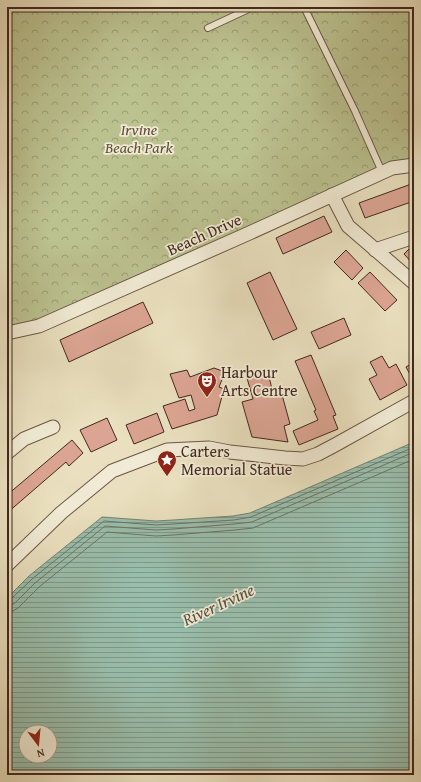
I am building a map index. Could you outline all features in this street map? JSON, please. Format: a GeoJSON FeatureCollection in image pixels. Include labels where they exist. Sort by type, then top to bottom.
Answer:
{"type":"FeatureCollection","features":[{"type":"Feature","properties":{"kind":"street","name":"Beach Drive"},"geometry":{"type":"LineString","coordinates":[[7,333],[39,326],[382,172],[392,168],[414,165]]}},
{"type":"Feature","properties":{"kind":"street"},"geometry":{"type":"LineString","coordinates":[[332,195],[348,226],[414,283]]}},
{"type":"Feature","properties":{"kind":"street"},"geometry":{"type":"LineString","coordinates":[[375,250],[414,237]]}},
{"type":"Feature","properties":{"kind":"street"},"geometry":{"type":"LineString","coordinates":[[7,565],[61,513],[112,471],[167,450],[209,448],[230,452],[303,459],[318,454],[414,401]]}},
{"type":"Feature","properties":{"kind":"street"},"geometry":{"type":"LineString","coordinates":[[7,453],[24,439],[52,427]]}},
{"type":"Feature","properties":{"kind":"lane"},"geometry":{"type":"LineString","coordinates":[[208,28],[252,7]]}},
{"type":"Feature","properties":{"kind":"lane"},"geometry":{"type":"LineString","coordinates":[[304,7],[356,111],[382,172]]}},
{"type":"Feature","properties":{"kind":"green space","name":"Irvine Beach Park"},"geometry":{"type":"Polygon","coordinates":[[[7,7],[414,7],[414,166],[402,167],[162,272],[7,332],[7,7]]]}},
{"type":"Feature","properties":{"kind":"water","name":"River Irvine"},"geometry":{"type":"Polygon","coordinates":[[[414,442],[414,775],[7,775],[7,598],[29,576],[102,517],[156,521],[233,516],[250,513],[414,442]]]}},
{"type":"Feature","properties":{"kind":"building"},"geometry":{"type":"Polygon","coordinates":[[[414,183],[414,201],[365,218],[359,203],[414,183]]]}},
{"type":"Feature","properties":{"kind":"building"},"geometry":{"type":"Polygon","coordinates":[[[324,216],[332,232],[283,254],[276,238],[324,216]]]}},
{"type":"Feature","properties":{"kind":"building"},"geometry":{"type":"Polygon","coordinates":[[[414,244],[414,265],[404,254],[414,244]]]}},
{"type":"Feature","properties":{"kind":"building"},"geometry":{"type":"Polygon","coordinates":[[[346,250],[363,268],[352,280],[334,262],[346,250]]]}},
{"type":"Feature","properties":{"kind":"building"},"geometry":{"type":"Polygon","coordinates":[[[270,272],[297,329],[273,340],[247,283],[270,272]]]}},
{"type":"Feature","properties":{"kind":"building"},"geometry":{"type":"Polygon","coordinates":[[[370,272],[397,300],[385,311],[358,283],[370,272]]]}},
{"type":"Feature","properties":{"kind":"building"},"geometry":{"type":"Polygon","coordinates":[[[143,302],[153,323],[69,362],[60,340],[143,302]]]}},
{"type":"Feature","properties":{"kind":"building"},"geometry":{"type":"Polygon","coordinates":[[[344,318],[351,335],[319,349],[311,332],[344,318]]]}},
{"type":"Feature","properties":{"kind":"building"},"geometry":{"type":"Polygon","coordinates":[[[311,355],[336,415],[333,416],[338,429],[299,445],[293,431],[318,420],[314,411],[316,410],[295,361],[311,355]]]}},
{"type":"Feature","properties":{"kind":"building"},"geometry":{"type":"Polygon","coordinates":[[[382,356],[389,368],[396,364],[407,385],[380,400],[369,379],[377,375],[370,362],[382,356]]]}},
{"type":"Feature","properties":{"kind":"building"},"geometry":{"type":"Polygon","coordinates":[[[414,362],[414,382],[406,367],[414,362]]]}},
{"type":"Feature","properties":{"kind":"building","name":"Harbour Arts Centre"},"geometry":{"type":"Polygon","coordinates":[[[214,368],[225,372],[219,387],[224,389],[217,415],[172,429],[163,406],[185,399],[189,411],[195,409],[191,395],[179,398],[170,374],[187,370],[190,377],[214,368]]]}},
{"type":"Feature","properties":{"kind":"building"},"geometry":{"type":"Polygon","coordinates":[[[268,373],[273,393],[281,391],[290,424],[284,426],[288,442],[252,437],[242,402],[253,399],[247,378],[268,373]]]}},
{"type":"Feature","properties":{"kind":"building"},"geometry":{"type":"Polygon","coordinates":[[[157,413],[164,432],[134,444],[126,425],[157,413]]]}},
{"type":"Feature","properties":{"kind":"building"},"geometry":{"type":"Polygon","coordinates":[[[107,418],[117,440],[91,452],[80,430],[107,418]]]}},
{"type":"Feature","properties":{"kind":"building"},"geometry":{"type":"Polygon","coordinates":[[[72,440],[83,453],[69,466],[66,462],[7,513],[7,495],[72,440]]]}},
{"type":"Feature","properties":{"kind":"place","name":"Harbour Arts Centre"},"geometry":{"type":"Point","coordinates":[207,398]}},
{"type":"Feature","properties":{"kind":"place","name":"Carters Memorial Statue"},"geometry":{"type":"Point","coordinates":[167,477]}}]}
